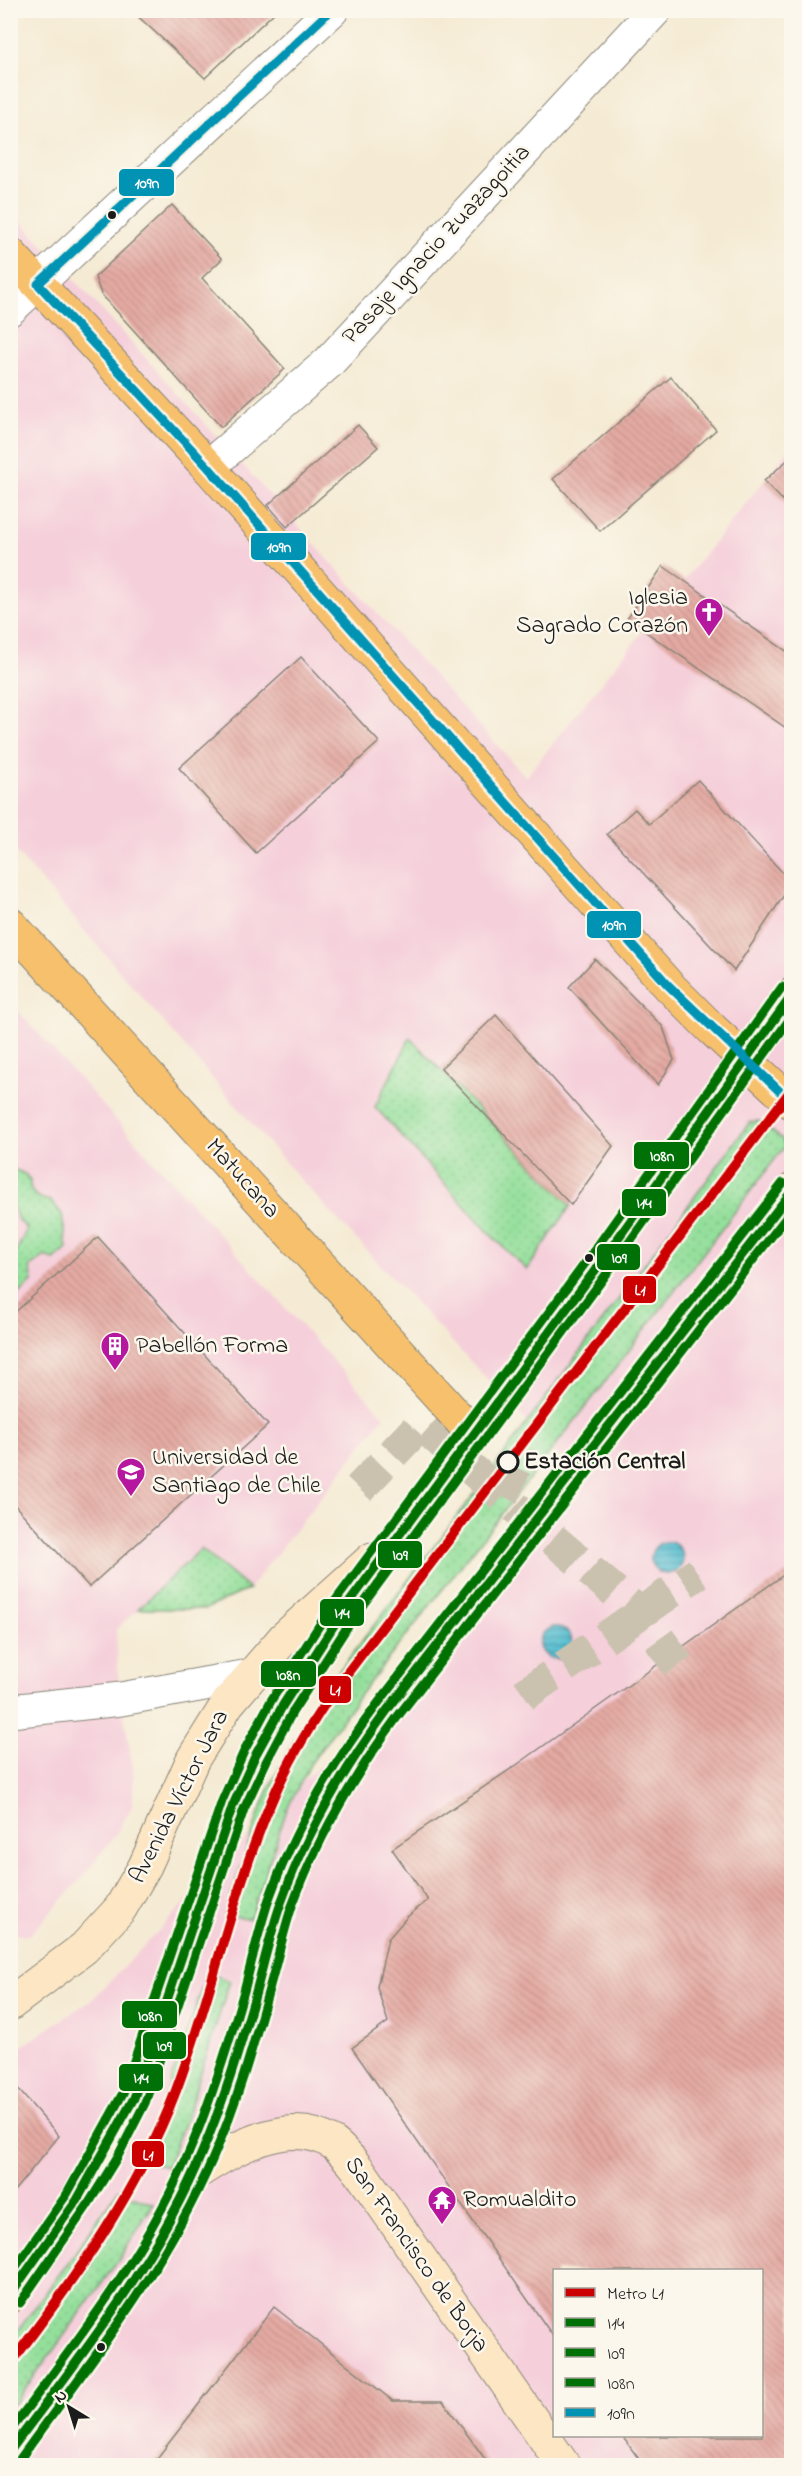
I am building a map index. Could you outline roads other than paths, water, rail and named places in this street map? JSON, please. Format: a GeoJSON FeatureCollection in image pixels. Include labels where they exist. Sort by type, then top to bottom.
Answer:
{"type":"FeatureCollection","features":[{"type":"Feature","properties":{"kind":"main road"},"geometry":{"type":"LineString","coordinates":[[10,254],[208,467],[668,985],[792,1103]]}},
{"type":"Feature","properties":{"kind":"main road","name":"Matucana"},"geometry":{"type":"LineString","coordinates":[[10,924],[474,1435]]}},
{"type":"Feature","properties":{"kind":"main road"},"geometry":{"type":"LineString","coordinates":[[10,2296],[80,2198],[114,2140],[134,2098],[233,1805],[266,1731],[311,1659],[398,1536],[474,1435],[792,994]]}},
{"type":"Feature","properties":{"kind":"main road"},"geometry":{"type":"LineString","coordinates":[[10,2452],[124,2294],[166,2225],[191,2176],[214,2124],[226,2089],[280,1905],[306,1840],[334,1786],[382,1716],[792,1190]]}},
{"type":"Feature","properties":{"kind":"main road","name":"Avenida Víctor Jara"},"geometry":{"type":"LineString","coordinates":[[10,2004],[84,1948],[120,1909],[145,1866],[193,1759],[228,1703],[249,1676],[284,1638],[398,1536]]}},
{"type":"Feature","properties":{"kind":"main road","name":"San Francisco de Borja"},"geometry":{"type":"LineString","coordinates":[[191,2176],[240,2147],[280,2134],[308,2134],[321,2137],[334,2144],[362,2173],[564,2466]]}},
{"type":"Feature","properties":{"kind":"street"},"geometry":{"type":"LineString","coordinates":[[10,309],[332,10]]}},
{"type":"Feature","properties":{"kind":"street","name":"Pasaje Ignacio Zuazagoitia"},"geometry":{"type":"LineString","coordinates":[[208,467],[328,363],[655,10]]}},
{"type":"Feature","properties":{"kind":"street"},"geometry":{"type":"LineString","coordinates":[[10,1711],[121,1699],[249,1676]]}},
{"type":"Feature","properties":{"kind":"water"},"geometry":{"type":"Polygon","coordinates":[[[667,1542],[678,1547],[683,1558],[678,1569],[667,1574],[656,1569],[651,1558],[656,1547],[667,1542]]]}},
{"type":"Feature","properties":{"kind":"water"},"geometry":{"type":"Polygon","coordinates":[[[556,1627],[567,1632],[572,1643],[567,1654],[556,1659],[545,1654],[540,1643],[545,1632],[556,1627]]]}},
{"type":"Feature","properties":{"kind":"tunnel"},"geometry":{"type":"LineString","coordinates":[[359,1489],[421,1424],[502,1496]]}},
{"type":"Feature","properties":{"kind":"tunnel"},"geometry":{"type":"LineString","coordinates":[[515,1467],[502,1496],[641,1614],[687,1678]]}},
{"type":"Feature","properties":{"kind":"tunnel"},"geometry":{"type":"LineString","coordinates":[[524,1695],[698,1573]]}},
{"type":"Feature","properties":{"kind":"metro line","name":"L1"},"geometry":{"type":"LineString","coordinates":[[10,2364],[102,2234],[123,2201],[160,2130],[188,2057],[258,1836],[278,1786],[307,1732],[332,1693],[792,1089]]}},
{"type":"Feature","properties":{"kind":"place","name":"Iglesia Sagrado Corazón"},"geometry":{"type":"Point","coordinates":[709,638]}},
{"type":"Feature","properties":{"kind":"place","name":"Pabellón Forma"},"geometry":{"type":"Point","coordinates":[115,1372]}},
{"type":"Feature","properties":{"kind":"place","name":"Estación Central"},"geometry":{"type":"Point","coordinates":[508,1462]}},
{"type":"Feature","properties":{"kind":"place","name":"Universidad de Santiago de Chile"},"geometry":{"type":"Point","coordinates":[131,1498]}},
{"type":"Feature","properties":{"kind":"place","name":"Romualdito"},"geometry":{"type":"Point","coordinates":[442,2226]}}]}
